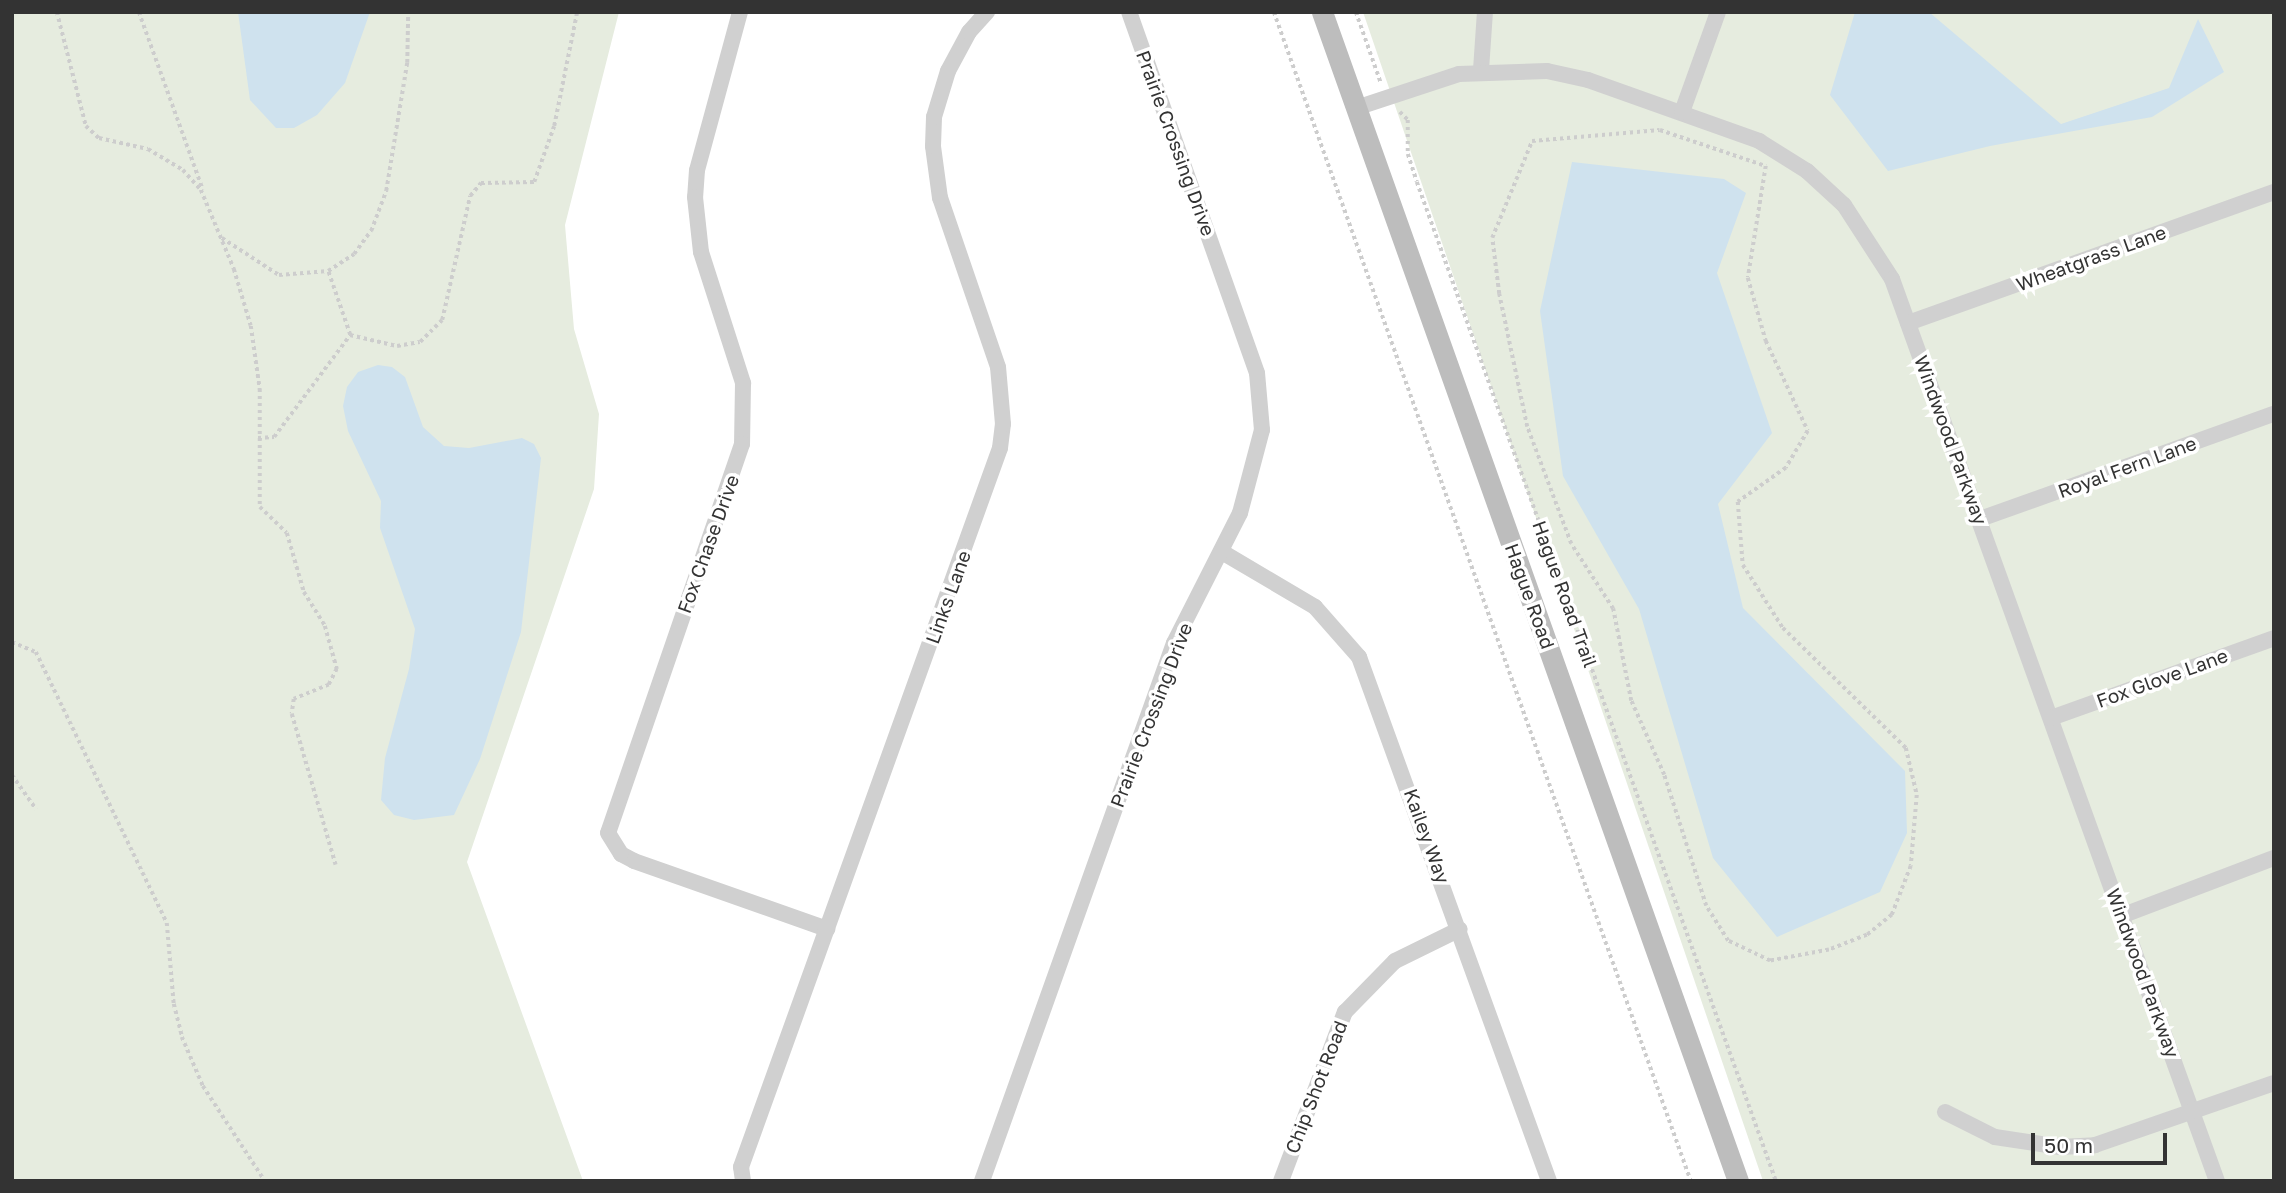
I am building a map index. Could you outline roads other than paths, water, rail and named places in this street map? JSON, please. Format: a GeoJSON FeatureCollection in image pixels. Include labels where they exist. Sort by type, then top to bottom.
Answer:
{"type":"FeatureCollection","features":[{"type":"Feature","properties":{"kind":"main road","name":"Hague Road"},"geometry":{"type":"LineString","coordinates":[[1322,12],[1738,1181]]}},
{"type":"Feature","properties":{"kind":"street","name":"Fox Chase Drive"},"geometry":{"type":"LineString","coordinates":[[740,12],[696,170],[695,197],[701,252],[743,383],[742,444],[608,833],[621,854],[634,861],[827,929]]}},
{"type":"Feature","properties":{"kind":"street","name":"Links Lane"},"geometry":{"type":"LineString","coordinates":[[743,1181],[741,1167],[1000,448],[1003,424],[998,368],[940,198],[933,146],[934,117],[948,71],[969,33],[988,12]]}},
{"type":"Feature","properties":{"kind":"street","name":"Prairie Crossing Drive"},"geometry":{"type":"LineString","coordinates":[[982,1181],[1174,643],[1222,552],[1258,457],[1262,430],[1257,373],[1129,12]]}},
{"type":"Feature","properties":{"kind":"street"},"geometry":{"type":"LineString","coordinates":[[1481,71],[1485,12]]}},
{"type":"Feature","properties":{"kind":"street"},"geometry":{"type":"LineString","coordinates":[[1682,112],[1718,12]]}},
{"type":"Feature","properties":{"kind":"street","name":"Windwood Parkway"},"geometry":{"type":"LineString","coordinates":[[1356,108],[1481,71],[1547,71],[1682,112],[1759,141],[1826,188],[1878,253],[1908,323],[2217,1181]]}},
{"type":"Feature","properties":{"kind":"street","name":"Wheatgrass Lane"},"geometry":{"type":"LineString","coordinates":[[1908,323],[2274,192]]}},
{"type":"Feature","properties":{"kind":"street","name":"Royal Fern Lane"},"geometry":{"type":"LineString","coordinates":[[1980,519],[2274,414]]}},
{"type":"Feature","properties":{"kind":"street","name":"Kailey Way"},"geometry":{"type":"LineString","coordinates":[[1222,552],[1315,607],[1359,657],[1460,929],[1549,1181]]}},
{"type":"Feature","properties":{"kind":"street","name":"Fox Glove Lane"},"geometry":{"type":"LineString","coordinates":[[2051,718],[2274,638]]}},
{"type":"Feature","properties":{"kind":"street"},"geometry":{"type":"LineString","coordinates":[[2122,916],[2274,858]]}},
{"type":"Feature","properties":{"kind":"street","name":"Chip Shot Road"},"geometry":{"type":"LineString","coordinates":[[1281,1181],[1345,1012],[1395,961],[1460,929]]}},
{"type":"Feature","properties":{"kind":"street"},"geometry":{"type":"LineString","coordinates":[[1945,1112],[1995,1137],[2060,1147],[2095,1145],[2274,1083]]}},
{"type":"Feature","properties":{"kind":"water"},"geometry":{"type":"Polygon","coordinates":[[[238,12],[370,12],[345,83],[317,115],[294,128],[276,128],[250,100],[238,12]]]}},
{"type":"Feature","properties":{"kind":"water"},"geometry":{"type":"Polygon","coordinates":[[[1855,12],[1929,12],[2061,124],[2169,88],[2198,19],[2224,72],[2152,117],[1990,146],[1888,171],[1830,95],[1855,12]]]}},
{"type":"Feature","properties":{"kind":"water"},"geometry":{"type":"Polygon","coordinates":[[[1572,162],[1724,179],[1746,193],[1717,273],[1772,433],[1718,504],[1743,608],[1905,771],[1907,833],[1880,892],[1777,937],[1713,858],[1639,609],[1563,476],[1540,311],[1572,162]]]}},
{"type":"Feature","properties":{"kind":"water"},"geometry":{"type":"Polygon","coordinates":[[[378,365],[392,367],[405,377],[423,427],[444,446],[469,448],[522,438],[534,444],[541,458],[521,632],[480,759],[454,815],[414,820],[394,815],[381,800],[385,758],[409,669],[415,629],[380,528],[381,501],[348,431],[343,406],[347,387],[358,372],[378,365]]]}}]}
